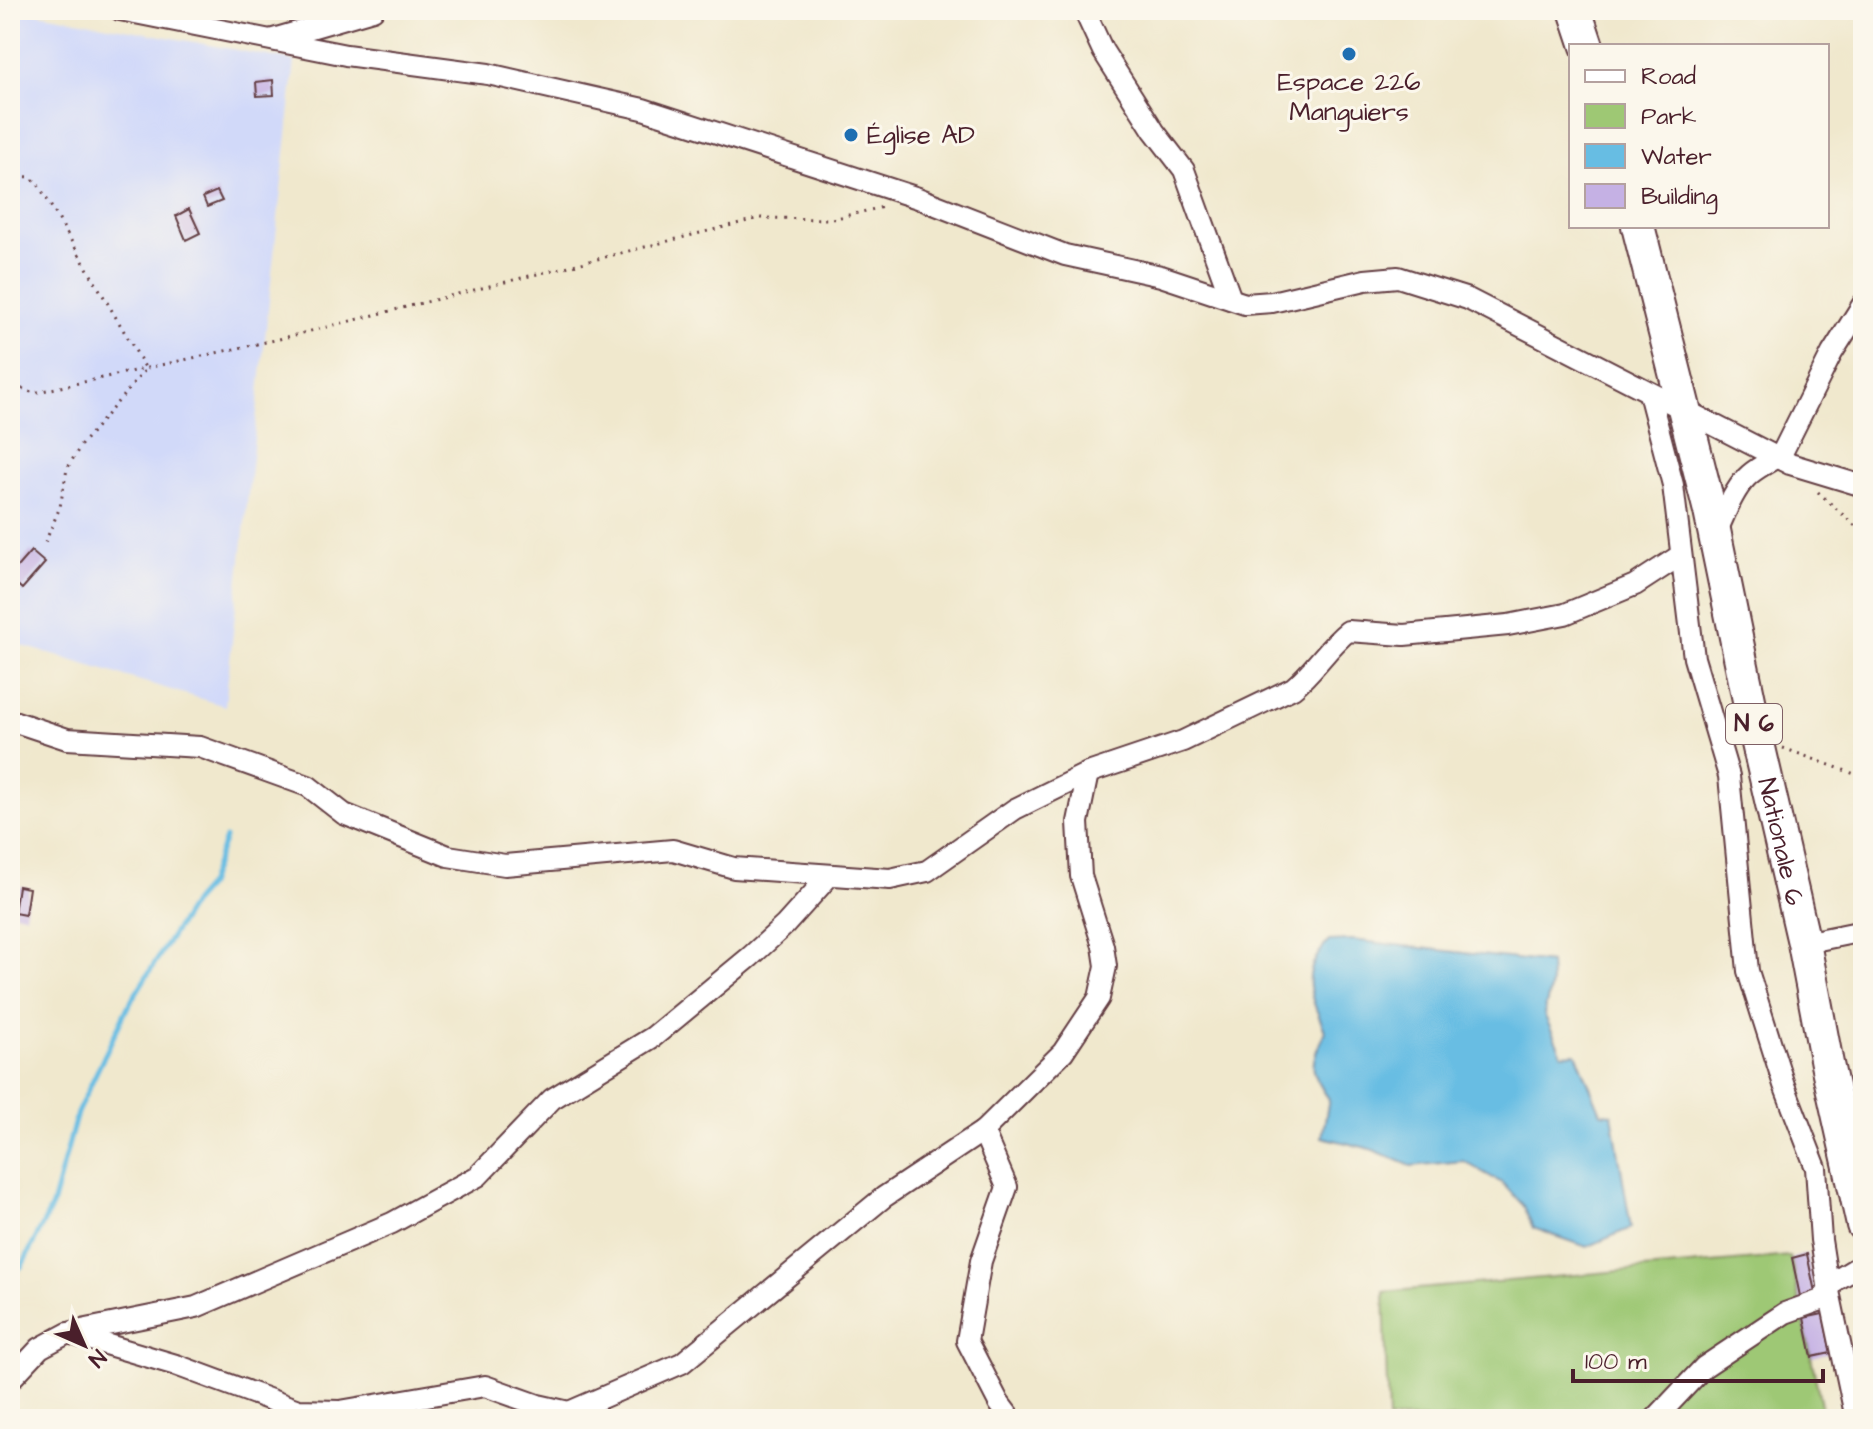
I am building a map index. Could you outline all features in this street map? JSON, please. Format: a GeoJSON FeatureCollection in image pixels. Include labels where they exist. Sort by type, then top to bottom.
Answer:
{"type":"FeatureCollection","features":[{"type":"Feature","properties":{"kind":"main road"},"geometry":{"type":"LineString","coordinates":[[1575,10],[1586,44]]}},
{"type":"Feature","properties":{"kind":"main road","name":"Nationale 6"},"geometry":{"type":"LineString","coordinates":[[1639,228],[1715,535],[1863,1225]]}},
{"type":"Feature","properties":{"kind":"street"},"geometry":{"type":"LineString","coordinates":[[120,10],[346,55],[488,74],[643,109],[918,198],[1065,255],[1161,276],[1245,304],[1272,302],[1365,280],[1398,277],[1468,299],[1783,461],[1863,486]]}},
{"type":"Feature","properties":{"kind":"street"},"geometry":{"type":"LineString","coordinates":[[269,40],[373,10]]}},
{"type":"Feature","properties":{"kind":"street"},"geometry":{"type":"LineString","coordinates":[[1084,10],[1112,65],[1154,131],[1184,170],[1231,299]]}},
{"type":"Feature","properties":{"kind":"street"},"geometry":{"type":"LineString","coordinates":[[1783,461],[1783,451],[1832,353],[1863,304]]}},
{"type":"Feature","properties":{"kind":"street"},"geometry":{"type":"LineString","coordinates":[[1649,393],[1673,485],[1694,658],[1729,776],[1748,971],[1784,1085],[1816,1168],[1821,1240],[1829,1291],[1856,1419]]}},
{"type":"Feature","properties":{"kind":"street"},"geometry":{"type":"LineString","coordinates":[[1715,535],[1737,490],[1747,477],[1764,464],[1783,461]]}},
{"type":"Feature","properties":{"kind":"street"},"geometry":{"type":"LineString","coordinates":[[10,720],[67,739],[200,747],[308,786],[344,814],[448,856],[505,865],[673,850],[734,868],[890,879],[927,871],[1015,809],[1088,773],[1183,741],[1293,688],[1308,676],[1332,644],[1348,631],[1404,635],[1508,625],[1565,614],[1635,585],[1681,555]]}},
{"type":"Feature","properties":{"kind":"street"},"geometry":{"type":"LineString","coordinates":[[68,1333],[176,1365],[298,1410],[340,1411],[485,1386],[538,1405],[569,1412],[682,1363],[884,1197],[983,1131],[1063,1052],[1099,998],[1106,966],[1103,946],[1081,876],[1078,822],[1088,773]]}},
{"type":"Feature","properties":{"kind":"street"},"geometry":{"type":"LineString","coordinates":[[10,1380],[40,1348],[68,1333],[196,1307],[392,1223],[478,1176],[552,1099],[653,1037],[785,925],[830,875]]}},
{"type":"Feature","properties":{"kind":"street"},"geometry":{"type":"LineString","coordinates":[[1804,943],[1863,931]]}},
{"type":"Feature","properties":{"kind":"street"},"geometry":{"type":"LineString","coordinates":[[983,1131],[1007,1187],[981,1261],[967,1341],[999,1403],[1011,1419]]}},
{"type":"Feature","properties":{"kind":"street"},"geometry":{"type":"LineString","coordinates":[[1655,1419],[1704,1367],[1785,1313],[1821,1300],[1835,1281],[1863,1264]]}},
{"type":"Feature","properties":{"kind":"path"},"geometry":{"type":"LineString","coordinates":[[10,176],[31,177],[38,184],[146,369]]}},
{"type":"Feature","properties":{"kind":"path"},"geometry":{"type":"LineString","coordinates":[[10,378],[19,387],[33,393],[283,338],[760,218],[832,219],[918,198]]}},
{"type":"Feature","properties":{"kind":"path"},"geometry":{"type":"LineString","coordinates":[[44,545],[60,507],[67,469],[81,445],[146,369]]}},
{"type":"Feature","properties":{"kind":"path"},"geometry":{"type":"LineString","coordinates":[[1783,461],[1863,533]]}},
{"type":"Feature","properties":{"kind":"path"},"geometry":{"type":"LineString","coordinates":[[1757,739],[1863,777]]}},
{"type":"Feature","properties":{"kind":"shaded area"},"geometry":{"type":"Polygon","coordinates":[[[10,10],[295,61],[225,706],[10,642],[10,10]]]}},
{"type":"Feature","properties":{"kind":"green space"},"geometry":{"type":"Polygon","coordinates":[[[1790,1256],[1824,1419],[1388,1419],[1384,1292],[1790,1256]]]}},
{"type":"Feature","properties":{"kind":"water"},"geometry":{"type":"Polygon","coordinates":[[[1352,940],[1550,963],[1551,985],[1544,1014],[1562,1054],[1576,1053],[1601,1113],[1612,1114],[1631,1228],[1587,1247],[1533,1228],[1524,1206],[1502,1183],[1463,1161],[1411,1166],[1371,1149],[1322,1137],[1329,1099],[1314,1073],[1314,1059],[1325,1031],[1312,995],[1310,974],[1319,953],[1329,941],[1352,940]]]}},
{"type":"Feature","properties":{"kind":"building"},"geometry":{"type":"Polygon","coordinates":[[[273,80],[274,95],[257,96],[256,82],[273,80]]]}},
{"type":"Feature","properties":{"kind":"building"},"geometry":{"type":"Polygon","coordinates":[[[217,191],[222,201],[207,207],[203,197],[217,191]]]}},
{"type":"Feature","properties":{"kind":"building"},"geometry":{"type":"Polygon","coordinates":[[[189,209],[200,233],[186,240],[176,216],[189,209]]]}},
{"type":"Feature","properties":{"kind":"building"},"geometry":{"type":"Polygon","coordinates":[[[31,551],[45,563],[22,589],[10,575],[31,551]]]}},
{"type":"Feature","properties":{"kind":"building"},"geometry":{"type":"Polygon","coordinates":[[[18,886],[29,888],[25,915],[14,913],[18,886]]]}},
{"type":"Feature","properties":{"kind":"building"},"geometry":{"type":"Polygon","coordinates":[[[1807,1254],[1816,1297],[1801,1301],[1792,1258],[1807,1254]]]}},
{"type":"Feature","properties":{"kind":"building"},"geometry":{"type":"Polygon","coordinates":[[[1823,1314],[1831,1353],[1812,1357],[1804,1318],[1823,1314]]]}},
{"type":"Feature","properties":{"kind":"waterway"},"geometry":{"type":"LineString","coordinates":[[10,1275],[22,1266],[52,1206],[77,1113],[128,1006],[193,902],[208,885],[225,838]]}},
{"type":"Feature","properties":{"kind":"place","name":"Espace 226 Manguiers"},"geometry":{"type":"Point","coordinates":[1349,54]}},
{"type":"Feature","properties":{"kind":"place","name":"Église AD"},"geometry":{"type":"Point","coordinates":[851,135]}}]}
